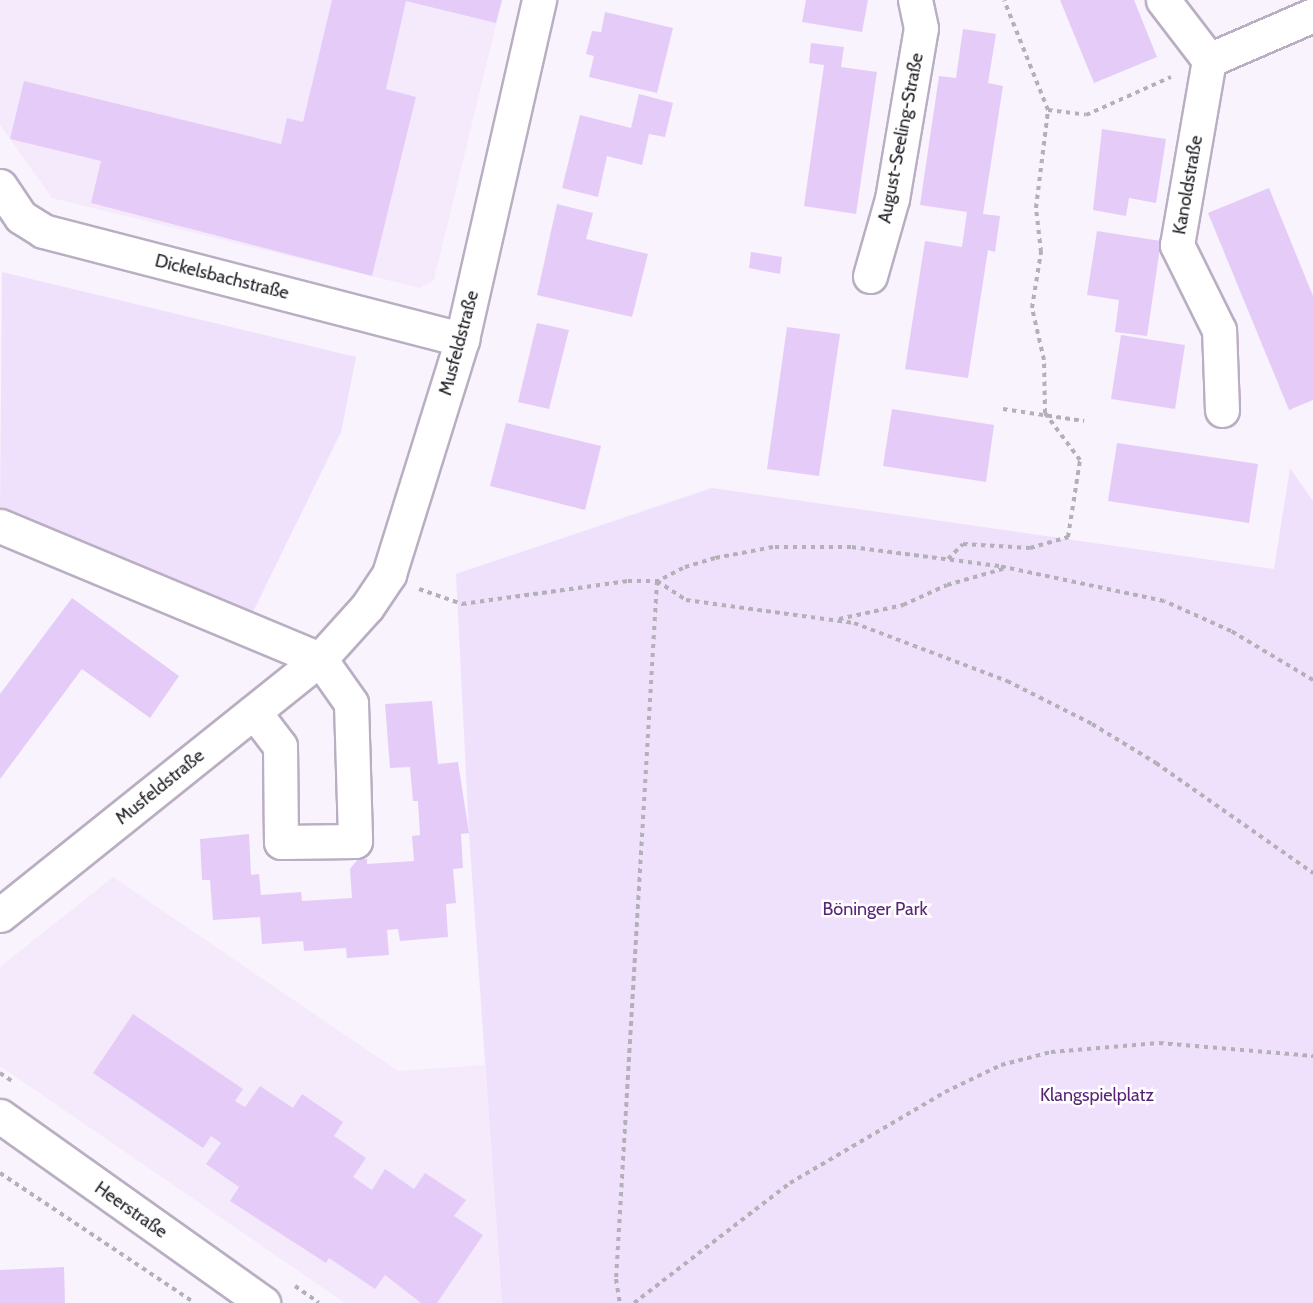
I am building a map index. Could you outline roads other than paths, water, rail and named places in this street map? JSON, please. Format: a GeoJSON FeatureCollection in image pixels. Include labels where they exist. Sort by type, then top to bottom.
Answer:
{"type":"FeatureCollection","features":[{"type":"Feature","properties":{"kind":"street","name":"Musfeldstraße"},"geometry":{"type":"LineString","coordinates":[[0,915],[320,659],[367,607],[389,574],[462,339],[539,0]]}},
{"type":"Feature","properties":{"kind":"street","name":"August-Seeling-Straße"},"geometry":{"type":"LineString","coordinates":[[870,276],[892,199],[921,28],[915,0]]}},
{"type":"Feature","properties":{"kind":"street"},"geometry":{"type":"LineString","coordinates":[[1163,0],[1209,60],[1313,15]]}},
{"type":"Feature","properties":{"kind":"street","name":"Kanoldstraße"},"geometry":{"type":"LineString","coordinates":[[1209,60],[1178,245],[1219,330],[1222,410]]}},
{"type":"Feature","properties":{"kind":"street","name":"Dickelsbachstraße"},"geometry":{"type":"LineString","coordinates":[[0,186],[21,217],[43,231],[462,339]]}},
{"type":"Feature","properties":{"kind":"street"},"geometry":{"type":"LineString","coordinates":[[0,526],[320,659],[351,703],[354,841],[281,842],[280,746],[254,712]]}},
{"type":"Feature","properties":{"kind":"street","name":"Heerstraße"},"geometry":{"type":"LineString","coordinates":[[0,1116],[253,1300]]}},
{"type":"Feature","properties":{"kind":"park label","name":"Böninger Park"},"geometry":{"type":"Point","coordinates":[875,909]}},
{"type":"Feature","properties":{"kind":"park label","name":"Klangspielplatz"},"geometry":{"type":"Point","coordinates":[1097,1095]}}]}
